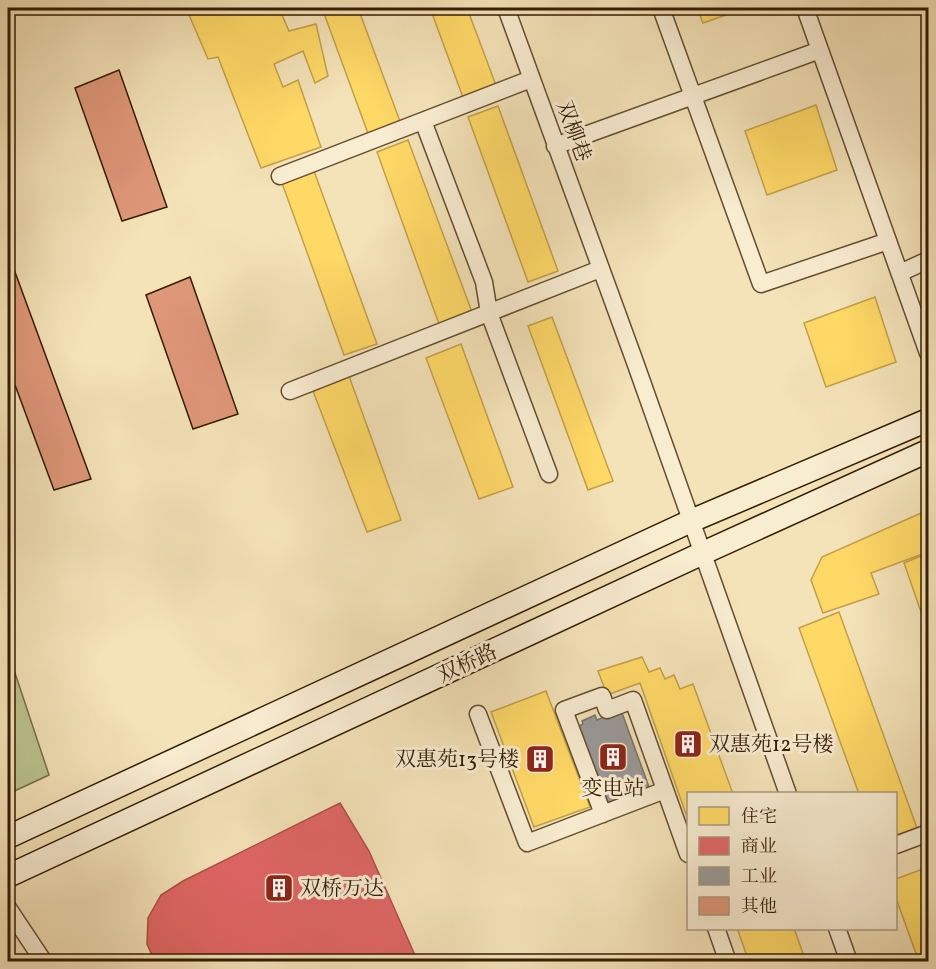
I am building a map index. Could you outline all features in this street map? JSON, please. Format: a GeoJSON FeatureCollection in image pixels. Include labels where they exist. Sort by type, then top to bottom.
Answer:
{"type":"FeatureCollection","features":[{"type":"Feature","properties":{"kind":"main road","name":"双桥路"},"geometry":{"type":"LineString","coordinates":[[8,837],[691,521],[928,420]]}},
{"type":"Feature","properties":{"kind":"main road","name":"双桥路"},"geometry":{"type":"LineString","coordinates":[[8,876],[928,451]]}},
{"type":"Feature","properties":{"kind":"street","name":"双柳巷"},"geometry":{"type":"LineString","coordinates":[[506,8],[635,362],[787,792]]}},
{"type":"Feature","properties":{"kind":"street"},"geometry":{"type":"LineString","coordinates":[[661,8],[760,284],[888,242]]}},
{"type":"Feature","properties":{"kind":"street"},"geometry":{"type":"LineString","coordinates":[[805,8],[928,353]]}},
{"type":"Feature","properties":{"kind":"street"},"geometry":{"type":"LineString","coordinates":[[555,146],[820,50]]}},
{"type":"Feature","properties":{"kind":"street"},"geometry":{"type":"LineString","coordinates":[[280,176],[531,79]]}},
{"type":"Feature","properties":{"kind":"street"},"geometry":{"type":"LineString","coordinates":[[423,121],[484,282],[489,313],[549,474]]}},
{"type":"Feature","properties":{"kind":"street"},"geometry":{"type":"LineString","coordinates":[[900,273],[928,260]]}},
{"type":"Feature","properties":{"kind":"street"},"geometry":{"type":"LineString","coordinates":[[290,391],[600,269]]}},
{"type":"Feature","properties":{"kind":"street"},"geometry":{"type":"LineString","coordinates":[[603,814],[564,710],[602,696],[608,710],[633,700],[687,851]]}},
{"type":"Feature","properties":{"kind":"street"},"geometry":{"type":"LineString","coordinates":[[478,714],[527,843],[665,790]]}},
{"type":"Feature","properties":{"kind":"street"},"geometry":{"type":"LineString","coordinates":[[897,845],[928,833]]}},
{"type":"Feature","properties":{"kind":"street"},"geometry":{"type":"LineString","coordinates":[[8,908],[44,962]]}},
{"type":"Feature","properties":{"kind":"street"},"geometry":{"type":"LineString","coordinates":[[717,930],[728,962]]}},
{"type":"Feature","properties":{"kind":"street"},"geometry":{"type":"LineString","coordinates":[[838,930],[849,962]]}},
{"type":"Feature","properties":{"kind":"green space"},"geometry":{"type":"Polygon","coordinates":[[[8,652],[49,775],[8,794],[8,652]]]}},
{"type":"Feature","properties":{"kind":"building: 住宅"},"geometry":{"type":"Polygon","coordinates":[[[186,8],[279,8],[289,31],[316,24],[328,76],[315,83],[303,51],[274,64],[283,87],[298,80],[321,147],[261,168],[218,57],[208,59],[186,8]]]}},
{"type":"Feature","properties":{"kind":"building: 住宅"},"geometry":{"type":"Polygon","coordinates":[[[322,8],[358,8],[401,124],[369,136],[322,8]]]}},
{"type":"Feature","properties":{"kind":"building: 住宅"},"geometry":{"type":"Polygon","coordinates":[[[430,8],[467,8],[497,88],[464,100],[430,8]]]}},
{"type":"Feature","properties":{"kind":"building: 住宅"},"geometry":{"type":"Polygon","coordinates":[[[697,8],[746,8],[703,23],[697,8]]]}},
{"type":"Feature","properties":{"kind":"building: 住宅"},"geometry":{"type":"Polygon","coordinates":[[[816,105],[837,170],[767,195],[745,131],[816,105]]]}},
{"type":"Feature","properties":{"kind":"building: 住宅"},"geometry":{"type":"Polygon","coordinates":[[[498,106],[558,271],[528,282],[468,117],[498,106]]]}},
{"type":"Feature","properties":{"kind":"building: 住宅"},"geometry":{"type":"Polygon","coordinates":[[[408,140],[472,312],[439,324],[377,152],[408,140]]]}},
{"type":"Feature","properties":{"kind":"building: 住宅"},"geometry":{"type":"Polygon","coordinates":[[[314,171],[377,344],[344,355],[282,183],[314,171]]]}},
{"type":"Feature","properties":{"kind":"building: 住宅"},"geometry":{"type":"Polygon","coordinates":[[[875,297],[896,362],[826,387],[804,323],[875,297]]]}},
{"type":"Feature","properties":{"kind":"building: 住宅"},"geometry":{"type":"Polygon","coordinates":[[[552,317],[613,481],[588,490],[528,326],[552,317]]]}},
{"type":"Feature","properties":{"kind":"building: 住宅"},"geometry":{"type":"Polygon","coordinates":[[[461,344],[513,487],[479,499],[426,358],[461,344]]]}},
{"type":"Feature","properties":{"kind":"building: 住宅"},"geometry":{"type":"Polygon","coordinates":[[[349,376],[401,520],[367,532],[313,391],[349,376]]]}},
{"type":"Feature","properties":{"kind":"building: 住宅"},"geometry":{"type":"Polygon","coordinates":[[[928,510],[928,552],[871,573],[879,594],[823,613],[811,580],[822,557],[928,510]]]}},
{"type":"Feature","properties":{"kind":"building: 住宅"},"geometry":{"type":"Polygon","coordinates":[[[928,553],[928,632],[904,563],[928,553]]]}},
{"type":"Feature","properties":{"kind":"building: 住宅"},"geometry":{"type":"Polygon","coordinates":[[[839,612],[917,828],[897,835],[897,792],[858,792],[799,628],[839,612]]]}},
{"type":"Feature","properties":{"kind":"building: 住宅","name":"双惠苑12号楼"},"geometry":{"type":"Polygon","coordinates":[[[642,657],[649,672],[660,668],[665,679],[674,675],[680,689],[693,684],[732,792],[687,792],[687,817],[640,683],[607,695],[598,671],[642,657]]]}},
{"type":"Feature","properties":{"kind":"building: 住宅","name":"双惠苑13号楼"},"geometry":{"type":"Polygon","coordinates":[[[546,691],[590,807],[534,827],[491,712],[546,691]]]}},
{"type":"Feature","properties":{"kind":"building: 住宅"},"geometry":{"type":"Polygon","coordinates":[[[928,867],[928,962],[919,962],[897,901],[897,879],[928,867]]]}},
{"type":"Feature","properties":{"kind":"building: 住宅"},"geometry":{"type":"Polygon","coordinates":[[[738,930],[795,930],[806,962],[749,962],[738,930]]]}},
{"type":"Feature","properties":{"kind":"building: 商业","name":"双桥万达"},"geometry":{"type":"Polygon","coordinates":[[[340,803],[369,851],[418,962],[155,962],[147,944],[148,918],[161,895],[183,881],[340,803]]]}},
{"type":"Feature","properties":{"kind":"building: 工业","name":"变电站"},"geometry":{"type":"Polygon","coordinates":[[[621,710],[649,787],[605,804],[577,727],[583,724],[582,721],[595,715],[597,720],[621,710]]]}},
{"type":"Feature","properties":{"kind":"building: 其他"},"geometry":{"type":"Polygon","coordinates":[[[119,70],[167,207],[122,221],[75,88],[119,70]]]}},
{"type":"Feature","properties":{"kind":"building: 其他"},"geometry":{"type":"Polygon","coordinates":[[[8,253],[91,479],[54,490],[8,366],[8,253]]]}},
{"type":"Feature","properties":{"kind":"building: 其他"},"geometry":{"type":"Polygon","coordinates":[[[190,277],[238,414],[193,429],[146,295],[190,277]]]}},
{"type":"Feature","properties":{"kind":"place","name":"双惠苑12号楼"},"geometry":{"type":"Point","coordinates":[688,744]}},
{"type":"Feature","properties":{"kind":"place","name":"变电站"},"geometry":{"type":"Point","coordinates":[613,757]}},
{"type":"Feature","properties":{"kind":"place","name":"双惠苑13号楼"},"geometry":{"type":"Point","coordinates":[540,759]}},
{"type":"Feature","properties":{"kind":"place","name":"双桥万达"},"geometry":{"type":"Point","coordinates":[279,888]}}]}
